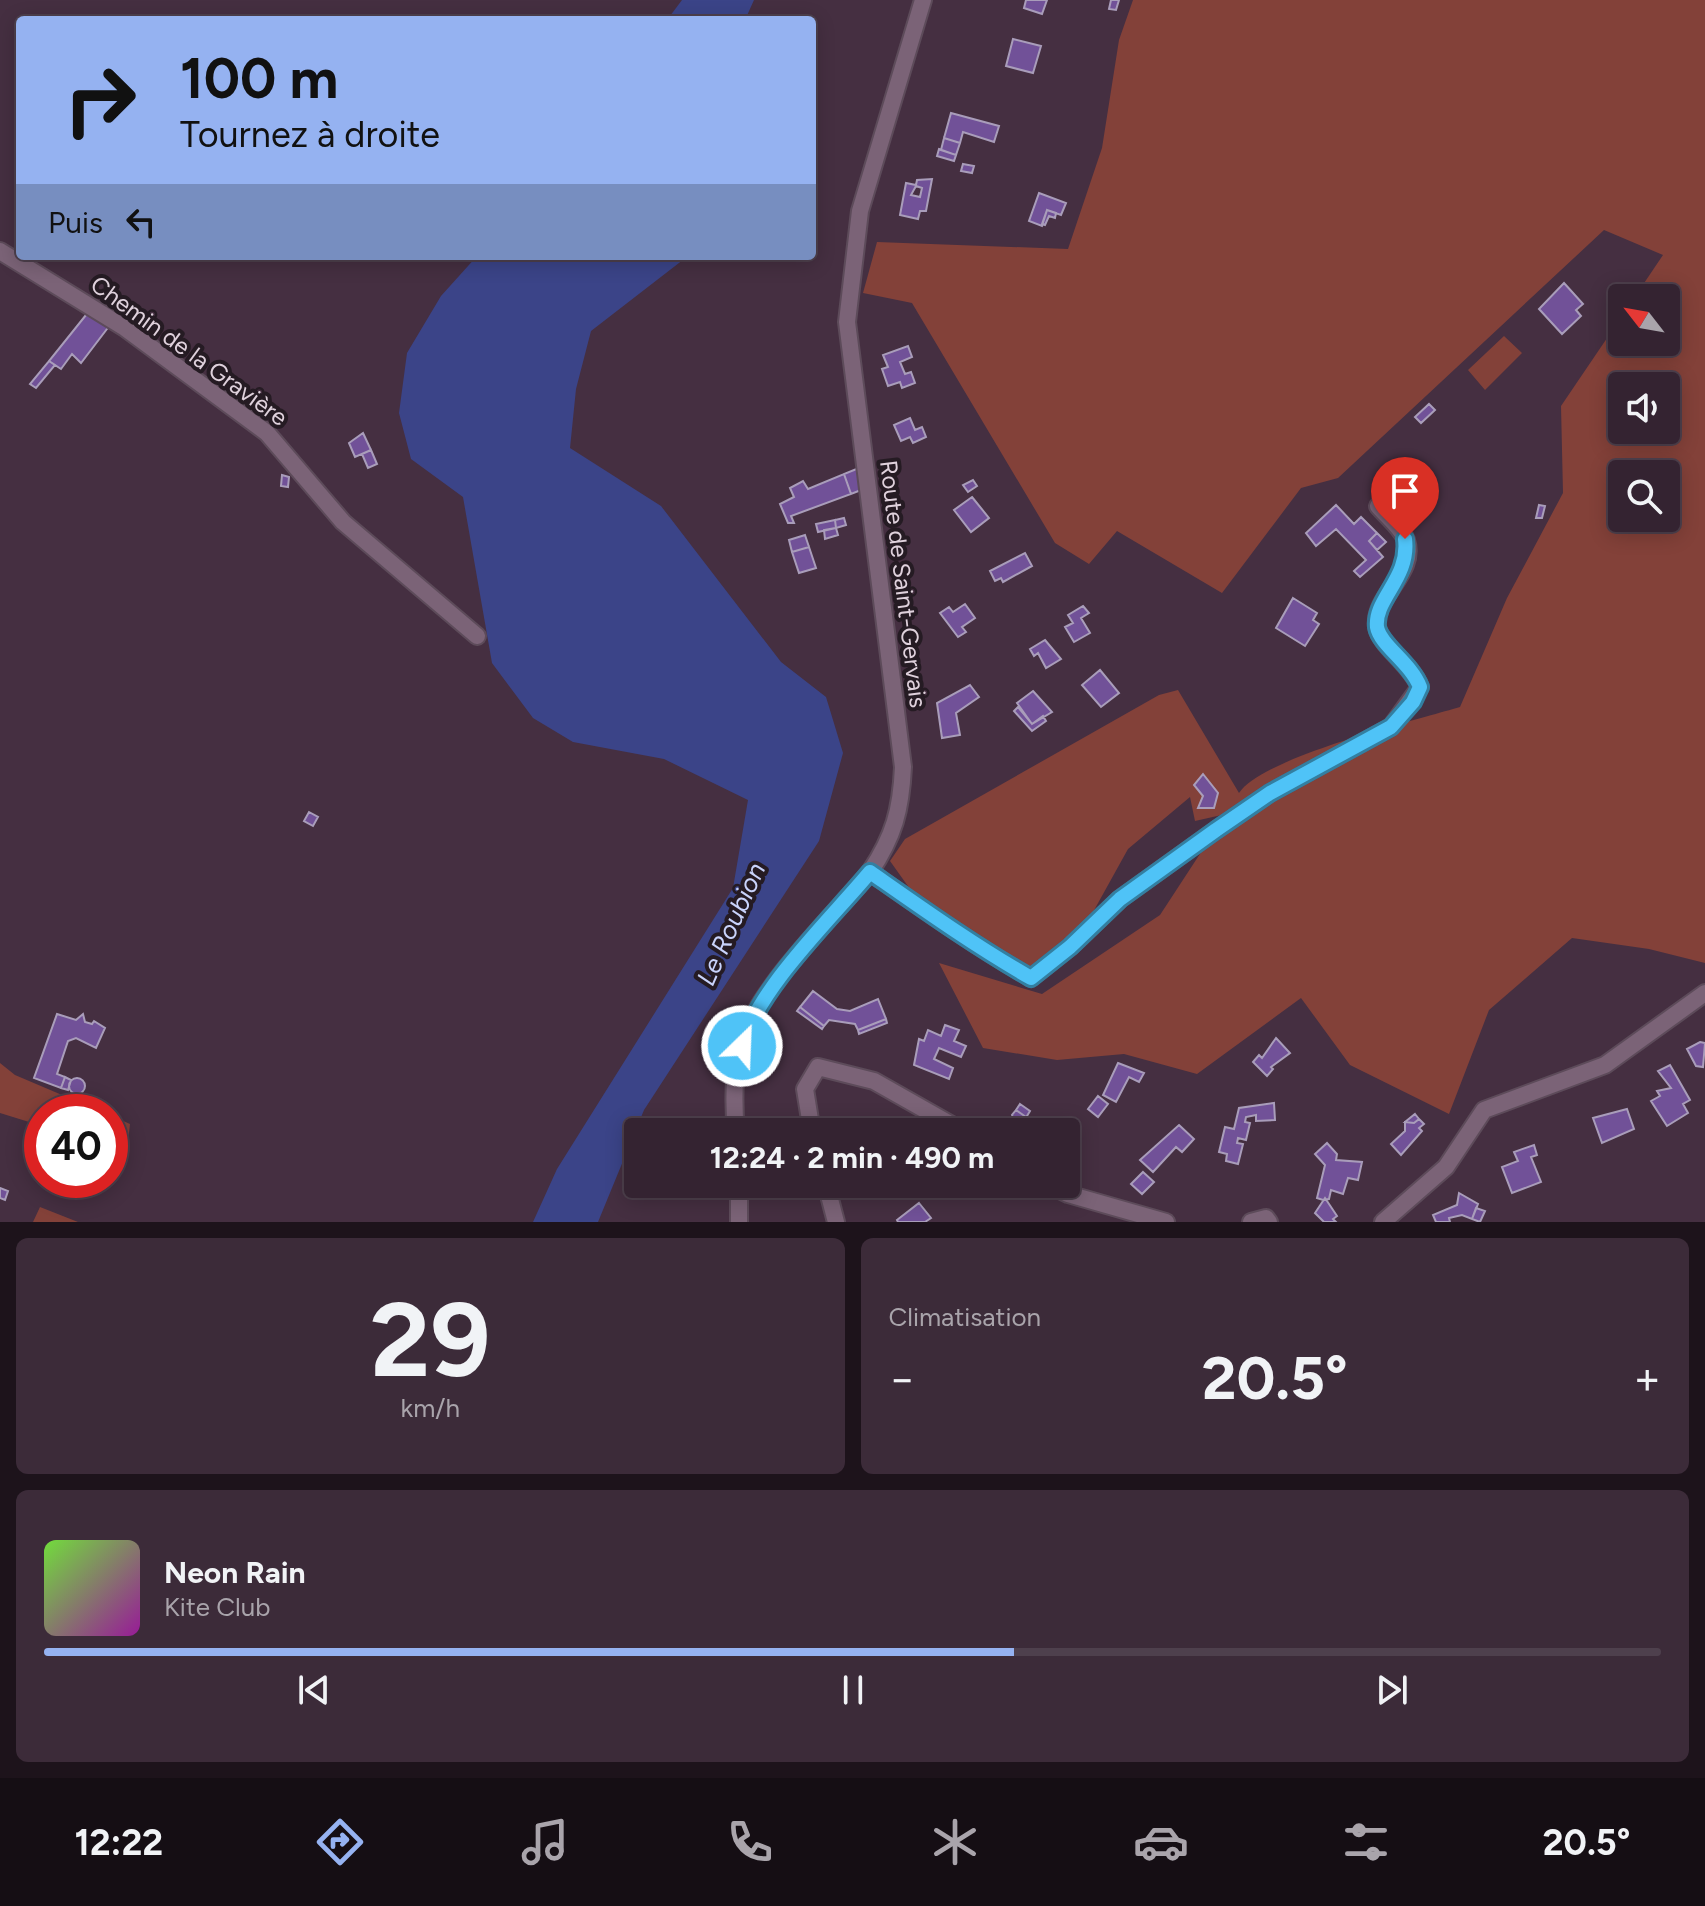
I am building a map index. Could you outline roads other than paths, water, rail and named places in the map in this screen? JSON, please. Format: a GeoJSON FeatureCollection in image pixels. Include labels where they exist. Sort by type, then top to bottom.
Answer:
{"type":"FeatureCollection","features":[{"type":"Feature","properties":{"kind":"street","name":"Route de Saint-Gervais"},"geometry":{"type":"LineString","coordinates":[[736,1118],[737,1064],[747,1029],[769,992],[870,872],[883,852],[901,807],[903,767],[847,322],[860,211],[923,0]]}},
{"type":"Feature","properties":{"kind":"street","name":"Chemin de la Gravière"},"geometry":{"type":"LineString","coordinates":[[0,251],[125,328],[267,433],[343,522],[477,636]]}},
{"type":"Feature","properties":{"kind":"street"},"geometry":{"type":"LineString","coordinates":[[870,872],[928,909],[970,943],[1031,978],[1070,947],[1120,899],[1216,830],[1270,793],[1391,727],[1413,702],[1420,687],[1415,674],[1384,642],[1377,628],[1381,608],[1402,573],[1407,553],[1405,539],[1378,506]]}},
{"type":"Feature","properties":{"kind":"street"},"geometry":{"type":"LineString","coordinates":[[1383,1222],[1446,1167],[1484,1110],[1605,1065],[1705,993]]}},
{"type":"Feature","properties":{"kind":"street"},"geometry":{"type":"LineString","coordinates":[[810,1118],[805,1089],[818,1067],[874,1081],[939,1118]]}},
{"type":"Feature","properties":{"kind":"street"},"geometry":{"type":"LineString","coordinates":[[1080,1197],[1166,1222]]}},
{"type":"Feature","properties":{"kind":"street"},"geometry":{"type":"LineString","coordinates":[[739,1198],[739,1222]]}},
{"type":"Feature","properties":{"kind":"street"},"geometry":{"type":"LineString","coordinates":[[830,1198],[836,1222]]}},
{"type":"Feature","properties":{"kind":"street"},"geometry":{"type":"LineString","coordinates":[[1251,1222],[1266,1218],[1269,1222]]}},
{"type":"Feature","properties":{"kind":"water"},"geometry":{"type":"Polygon","coordinates":[[[682,0],[754,0],[747,16],[670,16],[682,0]]]}},
{"type":"Feature","properties":{"kind":"water","name":"Le Roubion"},"geometry":{"type":"Polygon","coordinates":[[[473,260],[683,260],[591,331],[576,389],[570,448],[661,506],[781,662],[826,697],[843,753],[819,841],[641,1118],[624,1118],[624,1159],[598,1222],[533,1222],[557,1169],[733,888],[748,800],[664,759],[573,742],[533,718],[492,663],[463,497],[411,459],[399,413],[407,353],[441,296],[473,260]]]}}]}
